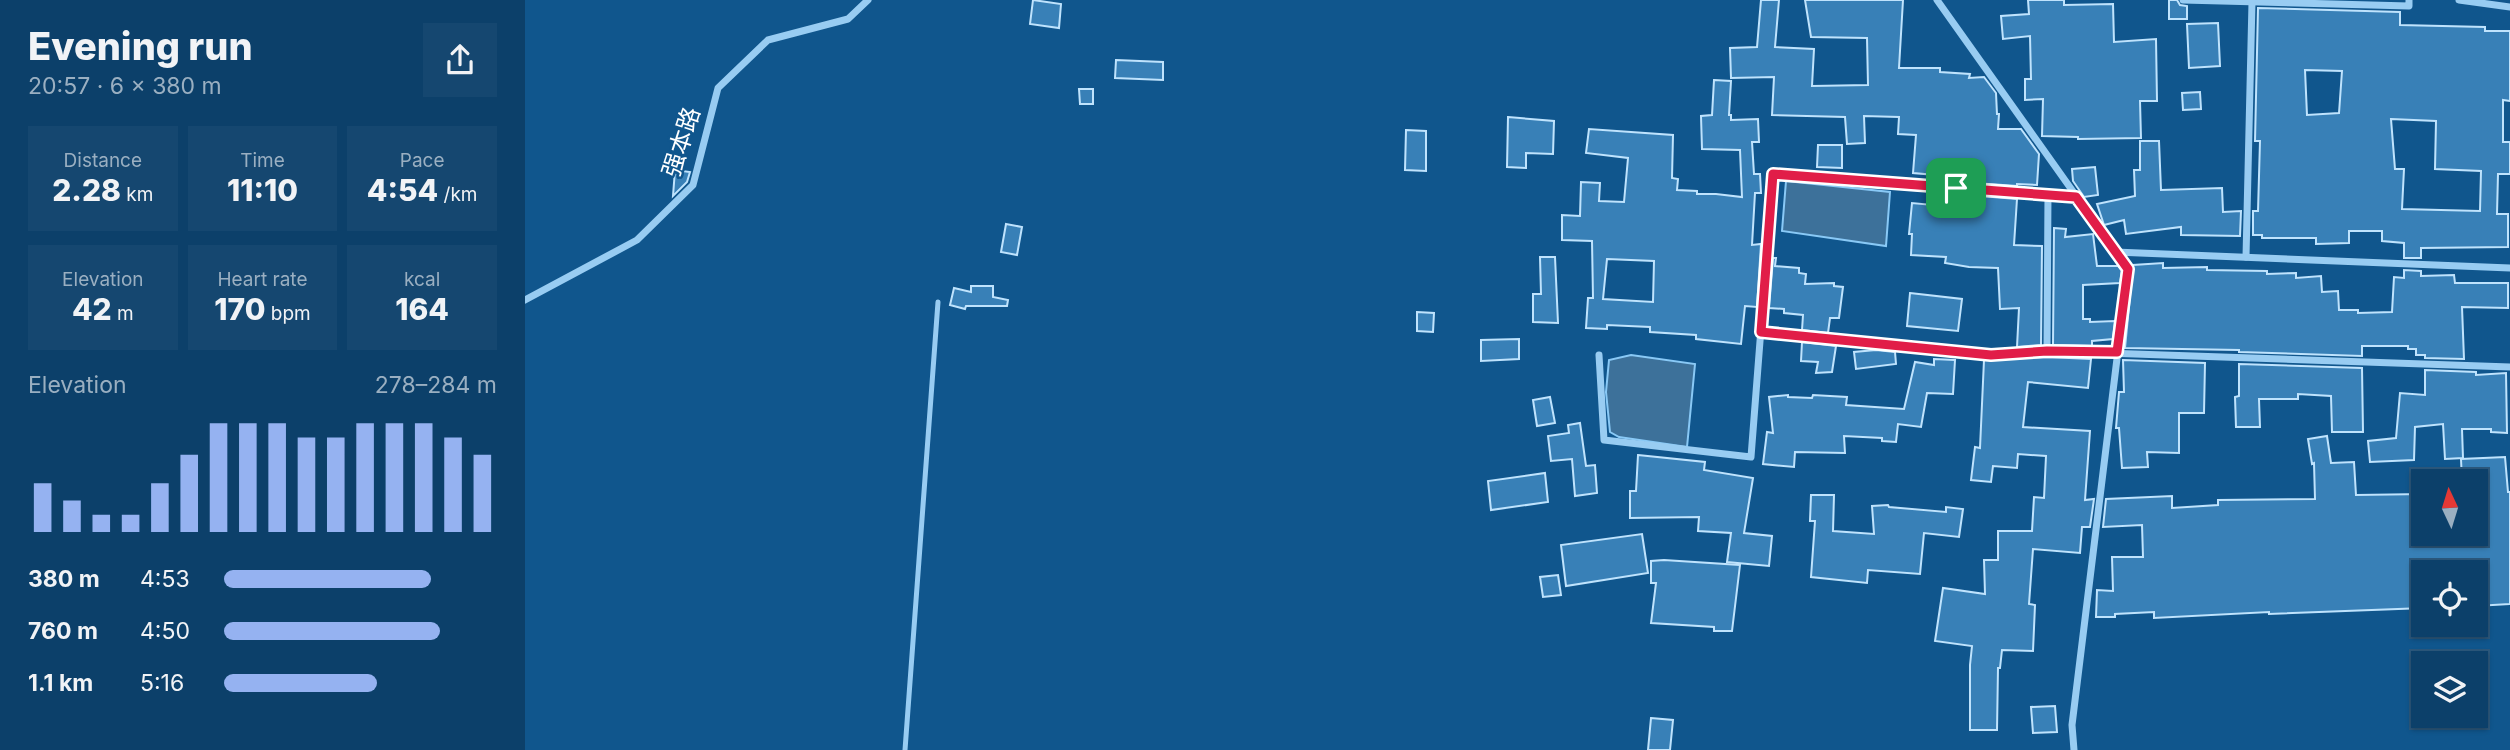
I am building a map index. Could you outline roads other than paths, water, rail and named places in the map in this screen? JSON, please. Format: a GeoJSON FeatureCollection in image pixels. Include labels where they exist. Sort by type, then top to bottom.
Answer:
{"type":"FeatureCollection","features":[{"type":"Feature","properties":{"kind":"street","name":"强本路"},"geometry":{"type":"LineString","coordinates":[[525,300],[637,240],[693,185],[718,88],[768,40],[848,19],[868,0]]}},
{"type":"Feature","properties":{"kind":"street"},"geometry":{"type":"LineString","coordinates":[[1937,0],[2128,269],[2073,713],[2074,750]]}},
{"type":"Feature","properties":{"kind":"street"},"geometry":{"type":"LineString","coordinates":[[2183,0],[2409,6],[2409,0]]}},
{"type":"Feature","properties":{"kind":"street"},"geometry":{"type":"LineString","coordinates":[[2459,0],[2510,7]]}},
{"type":"Feature","properties":{"kind":"street"},"geometry":{"type":"LineString","coordinates":[[2246,257],[2252,2]]}},
{"type":"Feature","properties":{"kind":"street"},"geometry":{"type":"LineString","coordinates":[[1599,355],[1604,440],[1751,457],[1773,174],[2076,197]]}},
{"type":"Feature","properties":{"kind":"street"},"geometry":{"type":"LineString","coordinates":[[2047,351],[2048,194]]}},
{"type":"Feature","properties":{"kind":"street"},"geometry":{"type":"LineString","coordinates":[[2115,252],[2510,268]]}},
{"type":"Feature","properties":{"kind":"street"},"geometry":{"type":"LineString","coordinates":[[1761,332],[1991,355],[2047,351],[2117,352],[2510,367]]}},
{"type":"Feature","properties":{"kind":"lane"},"geometry":{"type":"LineString","coordinates":[[905,750],[938,302]]}},
{"type":"Feature","properties":{"kind":"water"},"geometry":{"type":"Polygon","coordinates":[[[1786,181],[1890,192],[1886,246],[1782,231],[1786,181]]]}},
{"type":"Feature","properties":{"kind":"water"},"geometry":{"type":"Polygon","coordinates":[[[1631,355],[1695,364],[1687,447],[1619,437],[1610,432],[1606,392],[1609,360],[1631,355]]]}}]}
